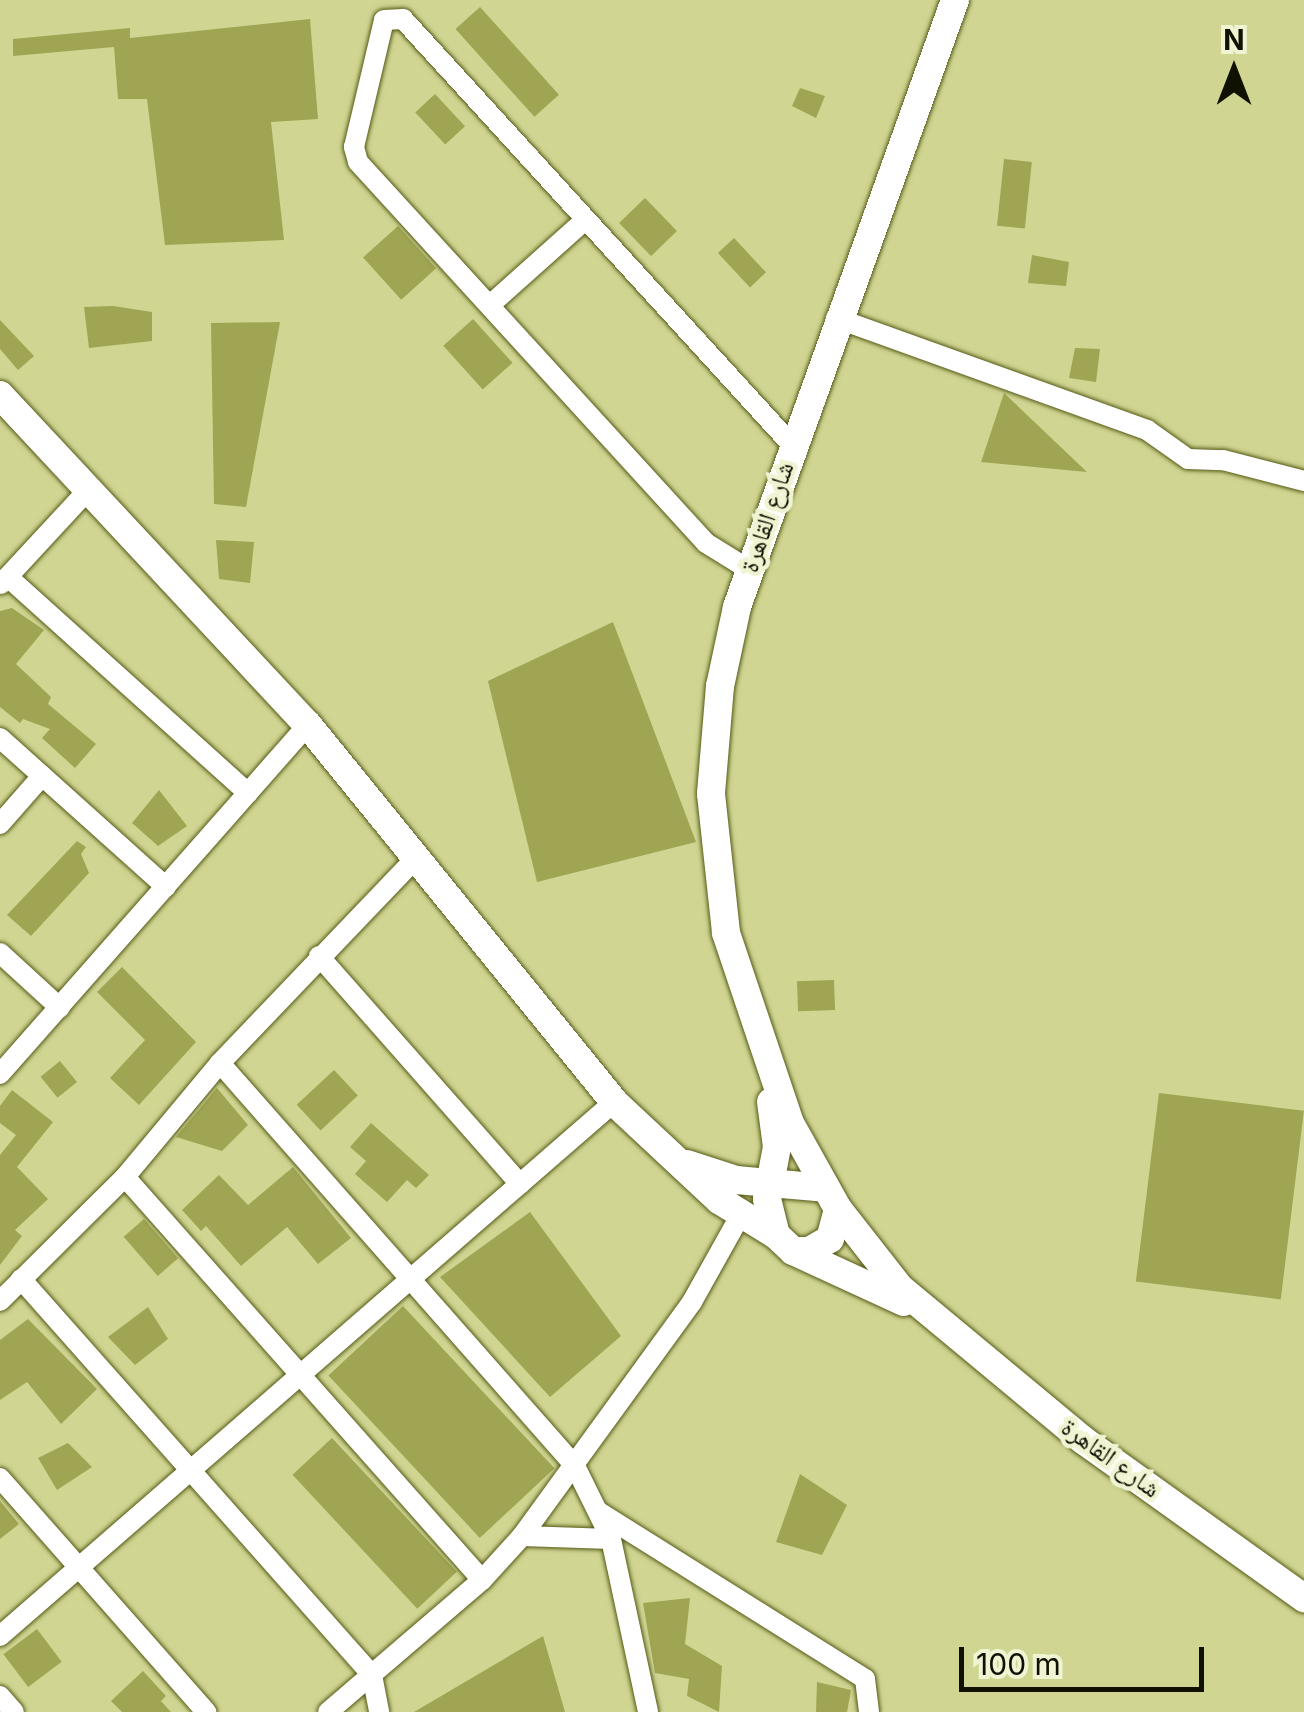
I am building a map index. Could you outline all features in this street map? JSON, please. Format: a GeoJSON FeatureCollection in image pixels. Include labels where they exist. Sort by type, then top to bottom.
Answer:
{"type":"FeatureCollection","features":[{"type":"Feature","properties":{"kind":"main road","name":"شارع القاهرة"},"geometry":{"type":"LineString","coordinates":[[923,1312],[832,1198],[764,1054],[726,933],[712,814],[720,686],[748,569],[836,318],[955,0]]}},
{"type":"Feature","properties":{"kind":"main road"},"geometry":{"type":"LineString","coordinates":[[0,395],[308,725],[614,1102],[673,1156],[740,1216],[784,1243],[824,1244],[835,1232],[832,1198],[770,1180],[718,1176],[673,1156]]}},
{"type":"Feature","properties":{"kind":"main road","name":"شارع القاهرة"},"geometry":{"type":"LineString","coordinates":[[764,1054],[776,1136],[767,1209],[784,1243],[923,1312],[1083,1440],[1304,1598]]}},
{"type":"Feature","properties":{"kind":"street"},"geometry":{"type":"LineString","coordinates":[[748,569],[706,544],[354,155],[384,20],[403,18],[792,446]]}},
{"type":"Feature","properties":{"kind":"street"},"geometry":{"type":"LineString","coordinates":[[490,305],[584,221]]}},
{"type":"Feature","properties":{"kind":"street"},"geometry":{"type":"LineString","coordinates":[[836,318],[1148,430],[1188,459],[1223,460],[1304,481]]}},
{"type":"Feature","properties":{"kind":"street"},"geometry":{"type":"LineString","coordinates":[[89,489],[4,581],[248,792]]}},
{"type":"Feature","properties":{"kind":"street"},"geometry":{"type":"LineString","coordinates":[[0,1074],[308,725]]}},
{"type":"Feature","properties":{"kind":"street"},"geometry":{"type":"LineString","coordinates":[[0,738],[166,887]]}},
{"type":"Feature","properties":{"kind":"street"},"geometry":{"type":"LineString","coordinates":[[0,824],[42,776]]}},
{"type":"Feature","properties":{"kind":"street"},"geometry":{"type":"LineString","coordinates":[[0,1300],[125,1177],[220,1063],[417,857]]}},
{"type":"Feature","properties":{"kind":"street"},"geometry":{"type":"LineString","coordinates":[[0,954],[60,1008]]}},
{"type":"Feature","properties":{"kind":"street"},"geometry":{"type":"LineString","coordinates":[[319,956],[520,1184]]}},
{"type":"Feature","properties":{"kind":"street"},"geometry":{"type":"LineString","coordinates":[[220,1063],[575,1466],[611,1539],[651,1709]]}},
{"type":"Feature","properties":{"kind":"street"},"geometry":{"type":"LineString","coordinates":[[0,1636],[614,1102]]}},
{"type":"Feature","properties":{"kind":"street"},"geometry":{"type":"LineString","coordinates":[[125,1177],[482,1580]]}},
{"type":"Feature","properties":{"kind":"street"},"geometry":{"type":"LineString","coordinates":[[328,1712],[482,1580],[522,1536],[692,1302],[740,1216]]}},
{"type":"Feature","properties":{"kind":"street"},"geometry":{"type":"LineString","coordinates":[[21,1279],[372,1675],[379,1712]]}},
{"type":"Feature","properties":{"kind":"street"},"geometry":{"type":"LineString","coordinates":[[0,1478],[206,1712]]}},
{"type":"Feature","properties":{"kind":"street"},"geometry":{"type":"LineString","coordinates":[[600,1512],[866,1679],[868,1712]]}},
{"type":"Feature","properties":{"kind":"street"},"geometry":{"type":"LineString","coordinates":[[522,1536],[611,1539]]}},
{"type":"Feature","properties":{"kind":"street"},"geometry":{"type":"LineString","coordinates":[[0,1696],[14,1712]]}},
{"type":"Feature","properties":{"kind":"building"},"geometry":{"type":"Polygon","coordinates":[[[480,7],[559,95],[534,117],[455,29],[480,7]]]}},
{"type":"Feature","properties":{"kind":"building"},"geometry":{"type":"Polygon","coordinates":[[[310,19],[318,119],[271,122],[284,240],[165,245],[147,99],[118,99],[114,47],[13,56],[13,39],[130,28],[130,38],[310,19]]]}},
{"type":"Feature","properties":{"kind":"building"},"geometry":{"type":"Polygon","coordinates":[[[800,88],[825,96],[816,118],[792,106],[800,88]]]}},
{"type":"Feature","properties":{"kind":"building"},"geometry":{"type":"Polygon","coordinates":[[[435,94],[465,126],[445,145],[415,112],[435,94]]]}},
{"type":"Feature","properties":{"kind":"building"},"geometry":{"type":"Polygon","coordinates":[[[1004,159],[1032,162],[1025,229],[997,226],[1004,159]]]}},
{"type":"Feature","properties":{"kind":"building"},"geometry":{"type":"Polygon","coordinates":[[[645,198],[677,231],[651,256],[619,223],[645,198]]]}},
{"type":"Feature","properties":{"kind":"building"},"geometry":{"type":"Polygon","coordinates":[[[398,226],[436,268],[401,300],[363,257],[398,226]]]}},
{"type":"Feature","properties":{"kind":"building"},"geometry":{"type":"Polygon","coordinates":[[[734,238],[766,272],[750,287],[718,253],[734,238]]]}},
{"type":"Feature","properties":{"kind":"building"},"geometry":{"type":"Polygon","coordinates":[[[1032,255],[1069,262],[1066,286],[1028,283],[1032,255]]]}},
{"type":"Feature","properties":{"kind":"building"},"geometry":{"type":"Polygon","coordinates":[[[113,306],[152,312],[152,341],[89,348],[84,307],[113,306]]]}},
{"type":"Feature","properties":{"kind":"building"},"geometry":{"type":"Polygon","coordinates":[[[473,319],[512,363],[483,390],[443,346],[473,319]]]}},
{"type":"Feature","properties":{"kind":"building"},"geometry":{"type":"Polygon","coordinates":[[[0,320],[34,356],[18,370],[0,349],[0,320]]]}},
{"type":"Feature","properties":{"kind":"building"},"geometry":{"type":"Polygon","coordinates":[[[280,322],[246,507],[214,504],[211,323],[280,322]]]}},
{"type":"Feature","properties":{"kind":"building"},"geometry":{"type":"Polygon","coordinates":[[[1075,348],[1100,349],[1096,382],[1069,378],[1075,348]]]}},
{"type":"Feature","properties":{"kind":"building"},"geometry":{"type":"Polygon","coordinates":[[[1004,393],[1087,472],[981,462],[1004,393]]]}},
{"type":"Feature","properties":{"kind":"building"},"geometry":{"type":"Polygon","coordinates":[[[216,540],[254,542],[250,583],[219,579],[216,540]]]}},
{"type":"Feature","properties":{"kind":"building"},"geometry":{"type":"Polygon","coordinates":[[[12,608],[44,630],[16,664],[51,697],[48,704],[96,744],[75,768],[42,738],[50,729],[23,719],[20,723],[0,707],[0,611],[12,608]]]}},
{"type":"Feature","properties":{"kind":"building"},"geometry":{"type":"Polygon","coordinates":[[[613,622],[696,842],[537,882],[488,681],[613,622]]]}},
{"type":"Feature","properties":{"kind":"building"},"geometry":{"type":"Polygon","coordinates":[[[159,790],[187,826],[158,846],[132,823],[159,790]]]}},
{"type":"Feature","properties":{"kind":"building"},"geometry":{"type":"Polygon","coordinates":[[[77,841],[86,847],[81,854],[89,873],[31,936],[7,915],[77,841]]]}},
{"type":"Feature","properties":{"kind":"building"},"geometry":{"type":"Polygon","coordinates":[[[122,967],[196,1042],[139,1105],[110,1078],[145,1040],[97,992],[122,967]]]}},
{"type":"Feature","properties":{"kind":"building"},"geometry":{"type":"Polygon","coordinates":[[[834,980],[835,1010],[798,1011],[797,981],[834,980]]]}},
{"type":"Feature","properties":{"kind":"building"},"geometry":{"type":"Polygon","coordinates":[[[60,1061],[77,1082],[58,1098],[41,1077],[60,1061]]]}},
{"type":"Feature","properties":{"kind":"building"},"geometry":{"type":"Polygon","coordinates":[[[334,1070],[358,1096],[321,1130],[297,1105],[334,1070]]]}},
{"type":"Feature","properties":{"kind":"building"},"geometry":{"type":"Polygon","coordinates":[[[217,1088],[248,1125],[222,1151],[176,1137],[217,1088]]]}},
{"type":"Feature","properties":{"kind":"building"},"geometry":{"type":"Polygon","coordinates":[[[12,1090],[53,1122],[17,1167],[48,1199],[15,1230],[22,1236],[0,1265],[0,1155],[16,1135],[0,1123],[0,1106],[12,1090]]]}},
{"type":"Feature","properties":{"kind":"building"},"geometry":{"type":"Polygon","coordinates":[[[1159,1093],[1304,1111],[1281,1299],[1136,1282],[1159,1093]]]}},
{"type":"Feature","properties":{"kind":"building"},"geometry":{"type":"Polygon","coordinates":[[[371,1123],[429,1175],[416,1188],[407,1180],[387,1202],[355,1174],[366,1161],[350,1147],[371,1123]]]}},
{"type":"Feature","properties":{"kind":"building"},"geometry":{"type":"Polygon","coordinates":[[[293,1167],[351,1238],[318,1264],[287,1227],[241,1266],[206,1226],[201,1231],[182,1210],[219,1175],[248,1205],[293,1167]]]}},
{"type":"Feature","properties":{"kind":"building"},"geometry":{"type":"Polygon","coordinates":[[[530,1212],[621,1336],[550,1397],[440,1277],[530,1212]]]}},
{"type":"Feature","properties":{"kind":"building"},"geometry":{"type":"Polygon","coordinates":[[[144,1219],[178,1258],[158,1276],[124,1237],[144,1219]]]}},
{"type":"Feature","properties":{"kind":"building"},"geometry":{"type":"Polygon","coordinates":[[[403,1306],[554,1468],[480,1538],[328,1376],[403,1306]]]}},
{"type":"Feature","properties":{"kind":"building"},"geometry":{"type":"Polygon","coordinates":[[[148,1307],[168,1339],[135,1365],[108,1337],[148,1307]]]}},
{"type":"Feature","properties":{"kind":"building"},"geometry":{"type":"Polygon","coordinates":[[[28,1319],[97,1389],[61,1424],[27,1382],[0,1400],[0,1340],[28,1319]]]}},
{"type":"Feature","properties":{"kind":"building"},"geometry":{"type":"Polygon","coordinates":[[[332,1438],[457,1572],[417,1609],[293,1475],[332,1438]]]}},
{"type":"Feature","properties":{"kind":"building"},"geometry":{"type":"Polygon","coordinates":[[[68,1443],[92,1467],[57,1490],[38,1458],[68,1443]]]}},
{"type":"Feature","properties":{"kind":"building"},"geometry":{"type":"Polygon","coordinates":[[[800,1474],[847,1505],[822,1555],[776,1542],[800,1474]]]}},
{"type":"Feature","properties":{"kind":"building"},"geometry":{"type":"Polygon","coordinates":[[[0,1501],[19,1524],[0,1539],[0,1501]]]}},
{"type":"Feature","properties":{"kind":"building"},"geometry":{"type":"Polygon","coordinates":[[[690,1598],[685,1644],[722,1666],[719,1712],[687,1696],[689,1679],[655,1673],[643,1603],[690,1598]]]}},
{"type":"Feature","properties":{"kind":"building"},"geometry":{"type":"Polygon","coordinates":[[[37,1629],[62,1662],[28,1687],[3,1654],[37,1629]]]}},
{"type":"Feature","properties":{"kind":"building"},"geometry":{"type":"Polygon","coordinates":[[[543,1636],[565,1712],[414,1712],[543,1636]]]}},
{"type":"Feature","properties":{"kind":"building"},"geometry":{"type":"Polygon","coordinates":[[[143,1671],[166,1696],[161,1701],[171,1712],[122,1712],[111,1701],[143,1671]]]}},
{"type":"Feature","properties":{"kind":"building"},"geometry":{"type":"Polygon","coordinates":[[[817,1682],[851,1690],[847,1712],[816,1712],[817,1682]]]}}]}
